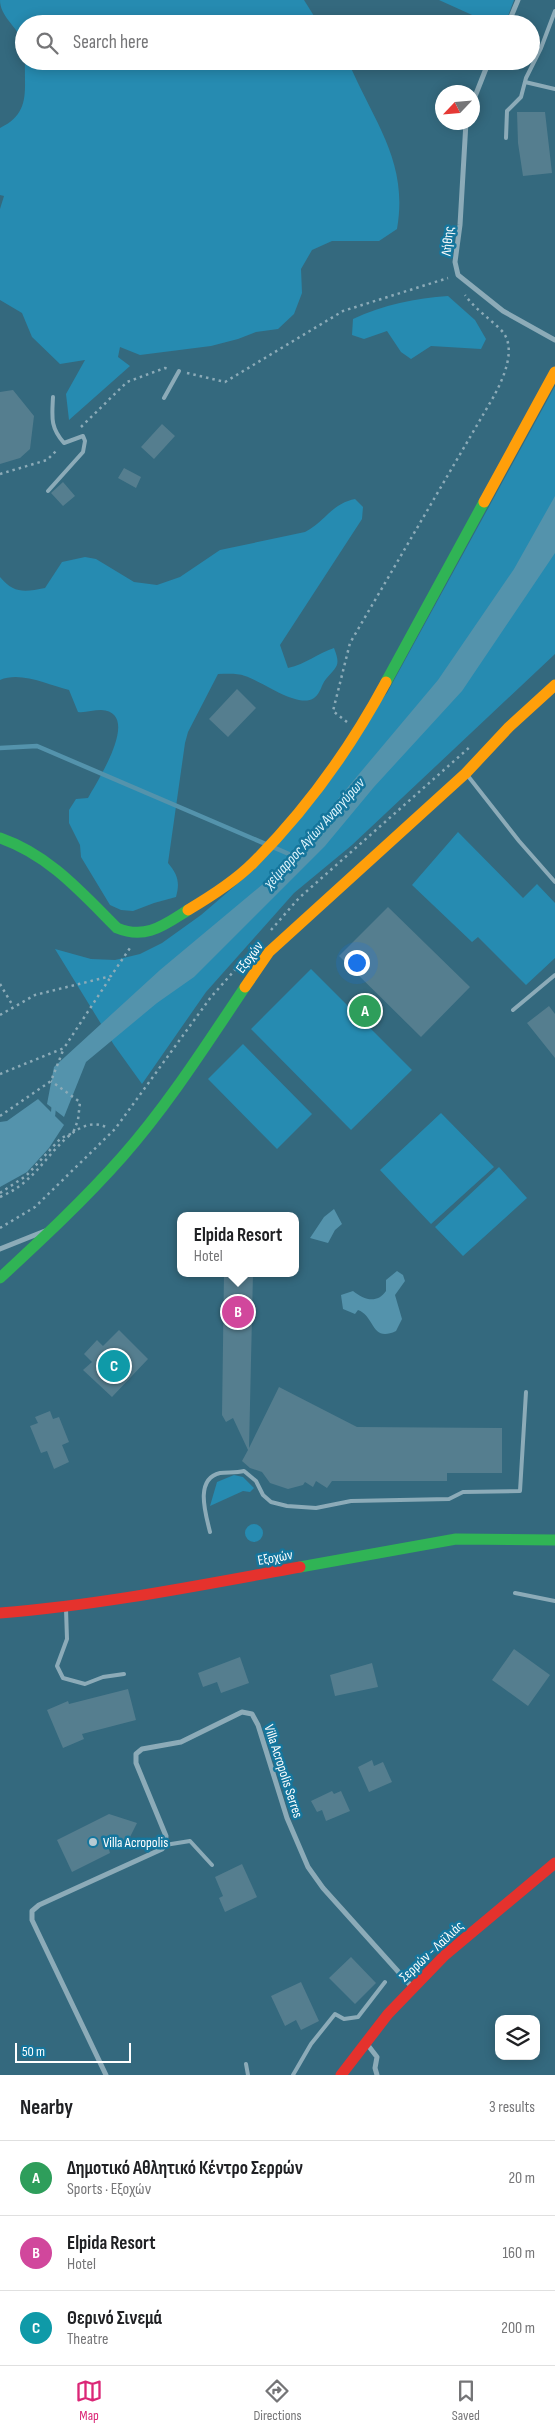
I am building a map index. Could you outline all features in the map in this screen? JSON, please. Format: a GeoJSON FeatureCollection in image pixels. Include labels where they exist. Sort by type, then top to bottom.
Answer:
{"type":"FeatureCollection","features":[{"type":"Feature","properties":{"kind":"main road"},"geometry":{"type":"LineString","coordinates":[[0,838],[17,843],[36,853],[120,930],[131,934],[156,930],[175,920],[242,873],[316,790],[358,730],[461,548],[555,372]]}},
{"type":"Feature","properties":{"kind":"main road","name":"Εξοχών"},"geometry":{"type":"LineString","coordinates":[[0,1278],[107,1175],[160,1109],[270,952],[466,773],[509,727],[555,685]]}},
{"type":"Feature","properties":{"kind":"main road","name":"Εξοχών"},"geometry":{"type":"LineString","coordinates":[[0,1612],[66,1607],[210,1585],[456,1539],[555,1540]]}},
{"type":"Feature","properties":{"kind":"main road","name":"Σερρών - Λαϊλιάς"},"geometry":{"type":"LineString","coordinates":[[341,2075],[366,2041],[412,1988],[445,1955],[555,1863]]}},
{"type":"Feature","properties":{"kind":"street"},"geometry":{"type":"LineString","coordinates":[[512,15],[518,0]]}},
{"type":"Feature","properties":{"kind":"street"},"geometry":{"type":"LineString","coordinates":[[480,85],[485,70]]}},
{"type":"Feature","properties":{"kind":"street","name":"Λήθης"},"geometry":{"type":"LineString","coordinates":[[459,276],[455,262],[460,225],[464,130]]}},
{"type":"Feature","properties":{"kind":"street"},"geometry":{"type":"LineString","coordinates":[[459,276],[503,311],[555,340]]}},
{"type":"Feature","properties":{"kind":"street"},"geometry":{"type":"LineString","coordinates":[[0,1249],[55,1227]]}},
{"type":"Feature","properties":{"kind":"street","name":"Villa Acropolis Serres"},"geometry":{"type":"LineString","coordinates":[[165,1845],[164,1829],[136,1763],[136,1754],[142,1749],[181,1742],[240,1713],[250,1713],[258,1725],[290,1825],[308,1868],[323,1888],[412,1988]]}},
{"type":"Feature","properties":{"kind":"street"},"geometry":{"type":"LineString","coordinates":[[106,2075],[32,1920],[32,1911],[39,1905],[158,1851],[165,1845]]}},
{"type":"Feature","properties":{"kind":"street"},"geometry":{"type":"LineString","coordinates":[[366,2041],[377,2057],[375,2068],[377,2075]]}},
{"type":"Feature","properties":{"kind":"lane"},"geometry":{"type":"LineString","coordinates":[[540,46],[555,10]]}},
{"type":"Feature","properties":{"kind":"lane"},"geometry":{"type":"LineString","coordinates":[[506,138],[506,111],[521,97],[530,70]]}},
{"type":"Feature","properties":{"kind":"lane"},"geometry":{"type":"LineString","coordinates":[[525,82],[555,89]]}},
{"type":"Feature","properties":{"kind":"lane"},"geometry":{"type":"LineString","coordinates":[[164,398],[179,371]]}},
{"type":"Feature","properties":{"kind":"lane"},"geometry":{"type":"LineString","coordinates":[[48,491],[83,452],[86,441],[83,436],[64,443],[55,432],[52,420],[52,397]]}},
{"type":"Feature","properties":{"kind":"lane"},"geometry":{"type":"LineString","coordinates":[[466,773],[519,841],[555,882]]}},
{"type":"Feature","properties":{"kind":"lane"},"geometry":{"type":"LineString","coordinates":[[513,1010],[555,975]]}},
{"type":"Feature","properties":{"kind":"lane"},"geometry":{"type":"LineString","coordinates":[[210,1532],[203,1497],[207,1483],[219,1473],[244,1471],[256,1481],[263,1495],[271,1502],[287,1506],[316,1508],[351,1501],[449,1499],[463,1492],[520,1491],[526,1392]]}},
{"type":"Feature","properties":{"kind":"lane"},"geometry":{"type":"LineString","coordinates":[[515,1593],[555,1601]]}},
{"type":"Feature","properties":{"kind":"lane"},"geometry":{"type":"LineString","coordinates":[[66,1607],[67,1639],[57,1666],[63,1678],[85,1684],[103,1677],[124,1674]]}},
{"type":"Feature","properties":{"kind":"lane"},"geometry":{"type":"LineString","coordinates":[[165,1845],[190,1841],[212,1865]]}},
{"type":"Feature","properties":{"kind":"lane"},"geometry":{"type":"LineString","coordinates":[[293,2075],[311,2044],[335,2014],[344,2019],[358,2017],[384,1982]]}},
{"type":"Feature","properties":{"kind":"lane"},"geometry":{"type":"LineString","coordinates":[[246,2064],[248,2075]]}},
{"type":"Feature","properties":{"kind":"path"},"geometry":{"type":"LineString","coordinates":[[0,474],[47,460],[127,382],[165,368],[225,382],[343,311],[459,276],[461,288],[470,302],[505,335],[509,348],[508,358],[500,385],[494,396],[350,643],[334,711],[358,730]]}},
{"type":"Feature","properties":{"kind":"path"},"geometry":{"type":"LineString","coordinates":[[0,1116],[51,1081],[64,1048],[139,934]]}},
{"type":"Feature","properties":{"kind":"path"},"geometry":{"type":"LineString","coordinates":[[0,1014],[35,995],[111,976]]}},
{"type":"Feature","properties":{"kind":"path"},"geometry":{"type":"LineString","coordinates":[[0,984],[14,1007]]}},
{"type":"Feature","properties":{"kind":"path"},"geometry":{"type":"LineString","coordinates":[[0,1074],[64,1048]]}},
{"type":"Feature","properties":{"kind":"path"},"geometry":{"type":"LineString","coordinates":[[0,1197],[15,1190],[31,1177],[73,1133],[78,1120],[80,1102],[51,1081]]}},
{"type":"Feature","properties":{"kind":"path"},"geometry":{"type":"LineString","coordinates":[[0,1193],[26,1176],[61,1138],[86,1126],[100,1124],[108,1128]]}},
{"type":"Feature","properties":{"kind":"shaded area"},"geometry":{"type":"Polygon","coordinates":[[[0,0],[304,0],[313,15],[15,15],[15,30],[5,16],[0,0]]]}},
{"type":"Feature","properties":{"kind":"shaded area"},"geometry":{"type":"Polygon","coordinates":[[[439,0],[514,0],[508,15],[472,15],[439,0]]]}},
{"type":"Feature","properties":{"kind":"shaded area"},"geometry":{"type":"Polygon","coordinates":[[[25,70],[352,70],[378,123],[393,162],[398,182],[397,229],[379,241],[332,241],[312,250],[301,269],[302,293],[294,314],[278,329],[256,332],[211,346],[140,355],[120,347],[118,357],[130,366],[69,420],[66,394],[85,360],[60,364],[32,337],[22,313],[0,300],[0,209],[4,196],[0,195],[0,128],[17,115],[24,100],[25,70]]]}},
{"type":"Feature","properties":{"kind":"shaded area"},"geometry":{"type":"Polygon","coordinates":[[[448,296],[475,320],[486,339],[481,349],[431,346],[411,359],[401,352],[387,331],[364,339],[352,335],[353,319],[364,314],[400,303],[448,296]]]}},
{"type":"Feature","properties":{"kind":"shaded area"},"geometry":{"type":"Polygon","coordinates":[[[555,386],[555,654],[352,845],[294,893],[206,992],[142,1084],[114,1045],[55,949],[91,959],[115,960],[140,954],[162,943],[201,915],[243,879],[387,693],[555,386]]]}},
{"type":"Feature","properties":{"kind":"shaded area"},"geometry":{"type":"Polygon","coordinates":[[[355,499],[363,507],[362,519],[280,645],[288,668],[301,664],[334,648],[337,665],[324,681],[316,696],[307,700],[290,697],[242,675],[218,674],[188,732],[185,743],[168,863],[177,879],[176,897],[133,911],[121,910],[110,905],[81,857],[80,845],[69,823],[69,810],[76,799],[88,798],[107,764],[117,735],[118,722],[113,714],[101,710],[78,712],[69,690],[26,678],[17,677],[0,680],[0,577],[5,583],[15,589],[26,591],[45,588],[62,562],[85,557],[96,559],[134,582],[157,585],[180,577],[220,550],[305,532],[340,505],[355,499]]]}},
{"type":"Feature","properties":{"kind":"shaded area"},"geometry":{"type":"Polygon","coordinates":[[[458,832],[523,898],[537,884],[555,903],[555,958],[526,985],[478,937],[472,942],[412,885],[458,832]]]}},
{"type":"Feature","properties":{"kind":"shaded area"},"geometry":{"type":"Polygon","coordinates":[[[311,969],[412,1070],[351,1130],[251,1029],[311,969]]]}},
{"type":"Feature","properties":{"kind":"shaded area"},"geometry":{"type":"Polygon","coordinates":[[[243,1044],[312,1114],[277,1149],[208,1079],[243,1044]]]}},
{"type":"Feature","properties":{"kind":"shaded area"},"geometry":{"type":"Polygon","coordinates":[[[441,1113],[494,1167],[431,1224],[380,1170],[441,1113]]]}},
{"type":"Feature","properties":{"kind":"shaded area"},"geometry":{"type":"Polygon","coordinates":[[[499,1167],[527,1198],[463,1256],[435,1227],[499,1167]]]}},
{"type":"Feature","properties":{"kind":"shaded area"},"geometry":{"type":"Polygon","coordinates":[[[234,1475],[243,1477],[254,1488],[250,1492],[243,1491],[210,1506],[217,1482],[234,1475]]]}},
{"type":"Feature","properties":{"kind":"shaded area"},"geometry":{"type":"Polygon","coordinates":[[[254,1524],[260,1527],[263,1533],[260,1539],[254,1542],[248,1539],[245,1533],[248,1527],[254,1524]]]}},
{"type":"Feature","properties":{"kind":"water"},"geometry":{"type":"Polygon","coordinates":[[[555,496],[555,553],[462,691],[374,787],[325,846],[194,977],[157,1003],[86,1062],[64,1117],[47,1104],[54,1067],[160,970],[275,874],[438,680],[514,569],[555,496]]]}},
{"type":"Feature","properties":{"kind":"water"},"geometry":{"type":"Polygon","coordinates":[[[38,1099],[64,1125],[49,1148],[27,1172],[0,1187],[0,1122],[7,1121],[38,1099]]]}},
{"type":"Feature","properties":{"kind":"water"},"geometry":{"type":"Polygon","coordinates":[[[334,1209],[342,1224],[335,1230],[328,1243],[310,1238],[324,1217],[334,1209]]]}},
{"type":"Feature","properties":{"kind":"water"},"geometry":{"type":"Polygon","coordinates":[[[397,1271],[403,1275],[405,1281],[395,1295],[402,1319],[396,1331],[382,1334],[377,1331],[363,1313],[358,1310],[355,1314],[343,1309],[341,1295],[353,1291],[362,1297],[370,1299],[379,1298],[386,1291],[386,1280],[397,1271]]]}},
{"type":"Feature","properties":{"kind":"building"},"geometry":{"type":"Polygon","coordinates":[[[517,112],[545,112],[552,173],[523,176],[518,143],[517,112]]]}},
{"type":"Feature","properties":{"kind":"building"},"geometry":{"type":"Polygon","coordinates":[[[13,390],[34,416],[30,449],[20,458],[0,464],[0,392],[13,390]]]}},
{"type":"Feature","properties":{"kind":"building"},"geometry":{"type":"Polygon","coordinates":[[[162,424],[175,436],[154,459],[141,447],[162,424]]]}},
{"type":"Feature","properties":{"kind":"building"},"geometry":{"type":"Polygon","coordinates":[[[124,468],[141,477],[136,488],[118,478],[124,468]]]}},
{"type":"Feature","properties":{"kind":"building"},"geometry":{"type":"Polygon","coordinates":[[[63,482],[75,496],[63,506],[51,493],[63,482]]]}},
{"type":"Feature","properties":{"kind":"building"},"geometry":{"type":"Polygon","coordinates":[[[237,689],[256,708],[228,737],[209,719],[237,689]]]}},
{"type":"Feature","properties":{"kind":"building"},"geometry":{"type":"Polygon","coordinates":[[[388,907],[470,987],[421,1037],[339,956],[388,907]]]}},
{"type":"Feature","properties":{"kind":"building"},"geometry":{"type":"Polygon","coordinates":[[[549,1006],[555,1014],[555,1058],[527,1023],[549,1006]]]}},
{"type":"Feature","properties":{"kind":"building"},"geometry":{"type":"Polygon","coordinates":[[[224,1277],[253,1277],[249,1448],[279,1387],[357,1427],[502,1428],[502,1473],[447,1473],[447,1481],[332,1481],[327,1488],[316,1481],[313,1487],[305,1482],[303,1485],[288,1489],[270,1483],[262,1472],[250,1468],[242,1461],[248,1450],[233,1418],[226,1422],[222,1415],[224,1277]]]}},
{"type":"Feature","properties":{"kind":"building"},"geometry":{"type":"Polygon","coordinates":[[[119,1330],[148,1359],[112,1397],[83,1370],[92,1362],[84,1354],[97,1340],[103,1346],[119,1330]]]}},
{"type":"Feature","properties":{"kind":"building"},"geometry":{"type":"Polygon","coordinates":[[[50,1411],[53,1419],[59,1417],[69,1442],[62,1445],[69,1462],[54,1469],[47,1451],[41,1453],[30,1426],[38,1423],[35,1417],[50,1411]]]}},
{"type":"Feature","properties":{"kind":"building"},"geometry":{"type":"Polygon","coordinates":[[[514,1649],[550,1675],[528,1706],[492,1680],[514,1649]]]}},
{"type":"Feature","properties":{"kind":"building"},"geometry":{"type":"Polygon","coordinates":[[[240,1657],[249,1683],[221,1693],[217,1682],[203,1687],[198,1673],[240,1657]]]}},
{"type":"Feature","properties":{"kind":"building"},"geometry":{"type":"Polygon","coordinates":[[[372,1663],[378,1687],[335,1696],[330,1675],[372,1663]]]}},
{"type":"Feature","properties":{"kind":"building"},"geometry":{"type":"Polygon","coordinates":[[[128,1689],[136,1720],[82,1734],[84,1739],[63,1748],[47,1710],[68,1701],[69,1704],[128,1689]]]}},
{"type":"Feature","properties":{"kind":"building"},"geometry":{"type":"Polygon","coordinates":[[[372,1760],[374,1766],[383,1762],[392,1782],[369,1792],[358,1767],[372,1760]]]}},
{"type":"Feature","properties":{"kind":"building"},"geometry":{"type":"Polygon","coordinates":[[[332,1791],[334,1794],[341,1791],[350,1811],[326,1821],[322,1810],[317,1812],[311,1801],[332,1791]]]}},
{"type":"Feature","properties":{"kind":"building","name":"Villa Acropolis"},"geometry":{"type":"Polygon","coordinates":[[[109,1814],[137,1823],[126,1845],[107,1843],[110,1853],[72,1872],[57,1840],[109,1814]]]}},
{"type":"Feature","properties":{"kind":"building"},"geometry":{"type":"Polygon","coordinates":[[[242,1864],[257,1897],[225,1912],[219,1898],[223,1896],[215,1877],[242,1864]]]}},
{"type":"Feature","properties":{"kind":"building"},"geometry":{"type":"Polygon","coordinates":[[[351,1957],[376,1983],[355,2004],[329,1978],[351,1957]]]}},
{"type":"Feature","properties":{"kind":"building"},"geometry":{"type":"Polygon","coordinates":[[[301,1982],[319,2021],[301,2030],[296,2020],[285,2026],[271,1996],[301,1982]]]}},
{"type":"Feature","properties":{"kind":"waterway"},"geometry":{"type":"LineString","coordinates":[[0,748],[37,746],[296,857]]}},
{"type":"Feature","properties":{"kind":"waterway","name":"χείμαρρος Αγίων Αναργύρων"},"geometry":{"type":"LineString","coordinates":[[53,1115],[54,1104]]}},
{"type":"Feature","properties":{"kind":"traffic: fast"},"geometry":{"type":"LineString","coordinates":[[386,682],[484,502]]}},
{"type":"Feature","properties":{"kind":"traffic: fast"},"geometry":{"type":"LineString","coordinates":[[0,838],[18,845],[49,864],[77,888],[117,928],[127,931],[146,932],[163,925],[188,910]]}},
{"type":"Feature","properties":{"kind":"traffic: fast"},"geometry":{"type":"LineString","coordinates":[[0,1278],[78,1204],[139,1137],[186,1074],[245,987]]}},
{"type":"Feature","properties":{"kind":"traffic: fast"},"geometry":{"type":"LineString","coordinates":[[300,1567],[456,1539],[555,1540]]}},
{"type":"Feature","properties":{"kind":"traffic: slow"},"geometry":{"type":"LineString","coordinates":[[484,502],[555,372]]}},
{"type":"Feature","properties":{"kind":"traffic: slow"},"geometry":{"type":"LineString","coordinates":[[188,910],[238,877],[291,822],[342,754],[386,682]]}},
{"type":"Feature","properties":{"kind":"traffic: slow"},"geometry":{"type":"LineString","coordinates":[[245,987],[269,952],[466,773],[509,727],[555,685]]}},
{"type":"Feature","properties":{"kind":"traffic: jam"},"geometry":{"type":"LineString","coordinates":[[0,1613],[113,1600],[300,1567]]}},
{"type":"Feature","properties":{"kind":"traffic: jam"},"geometry":{"type":"LineString","coordinates":[[341,2075],[388,2014],[445,1955],[555,1863]]}},
{"type":"Feature","properties":{"kind":"place","name":"Δημοτικό Αθλητικό Κέντρο Σερρών"},"geometry":{"type":"Point","coordinates":[365,1011]}},
{"type":"Feature","properties":{"kind":"place","name":"Elpida Resort"},"geometry":{"type":"Point","coordinates":[238,1312]}},
{"type":"Feature","properties":{"kind":"place","name":"Θερινό Σινεμά"},"geometry":{"type":"Point","coordinates":[114,1366]}},
{"type":"Feature","properties":{"kind":"place","name":"Villa Acropolis"},"geometry":{"type":"Point","coordinates":[93,1842]}}]}
